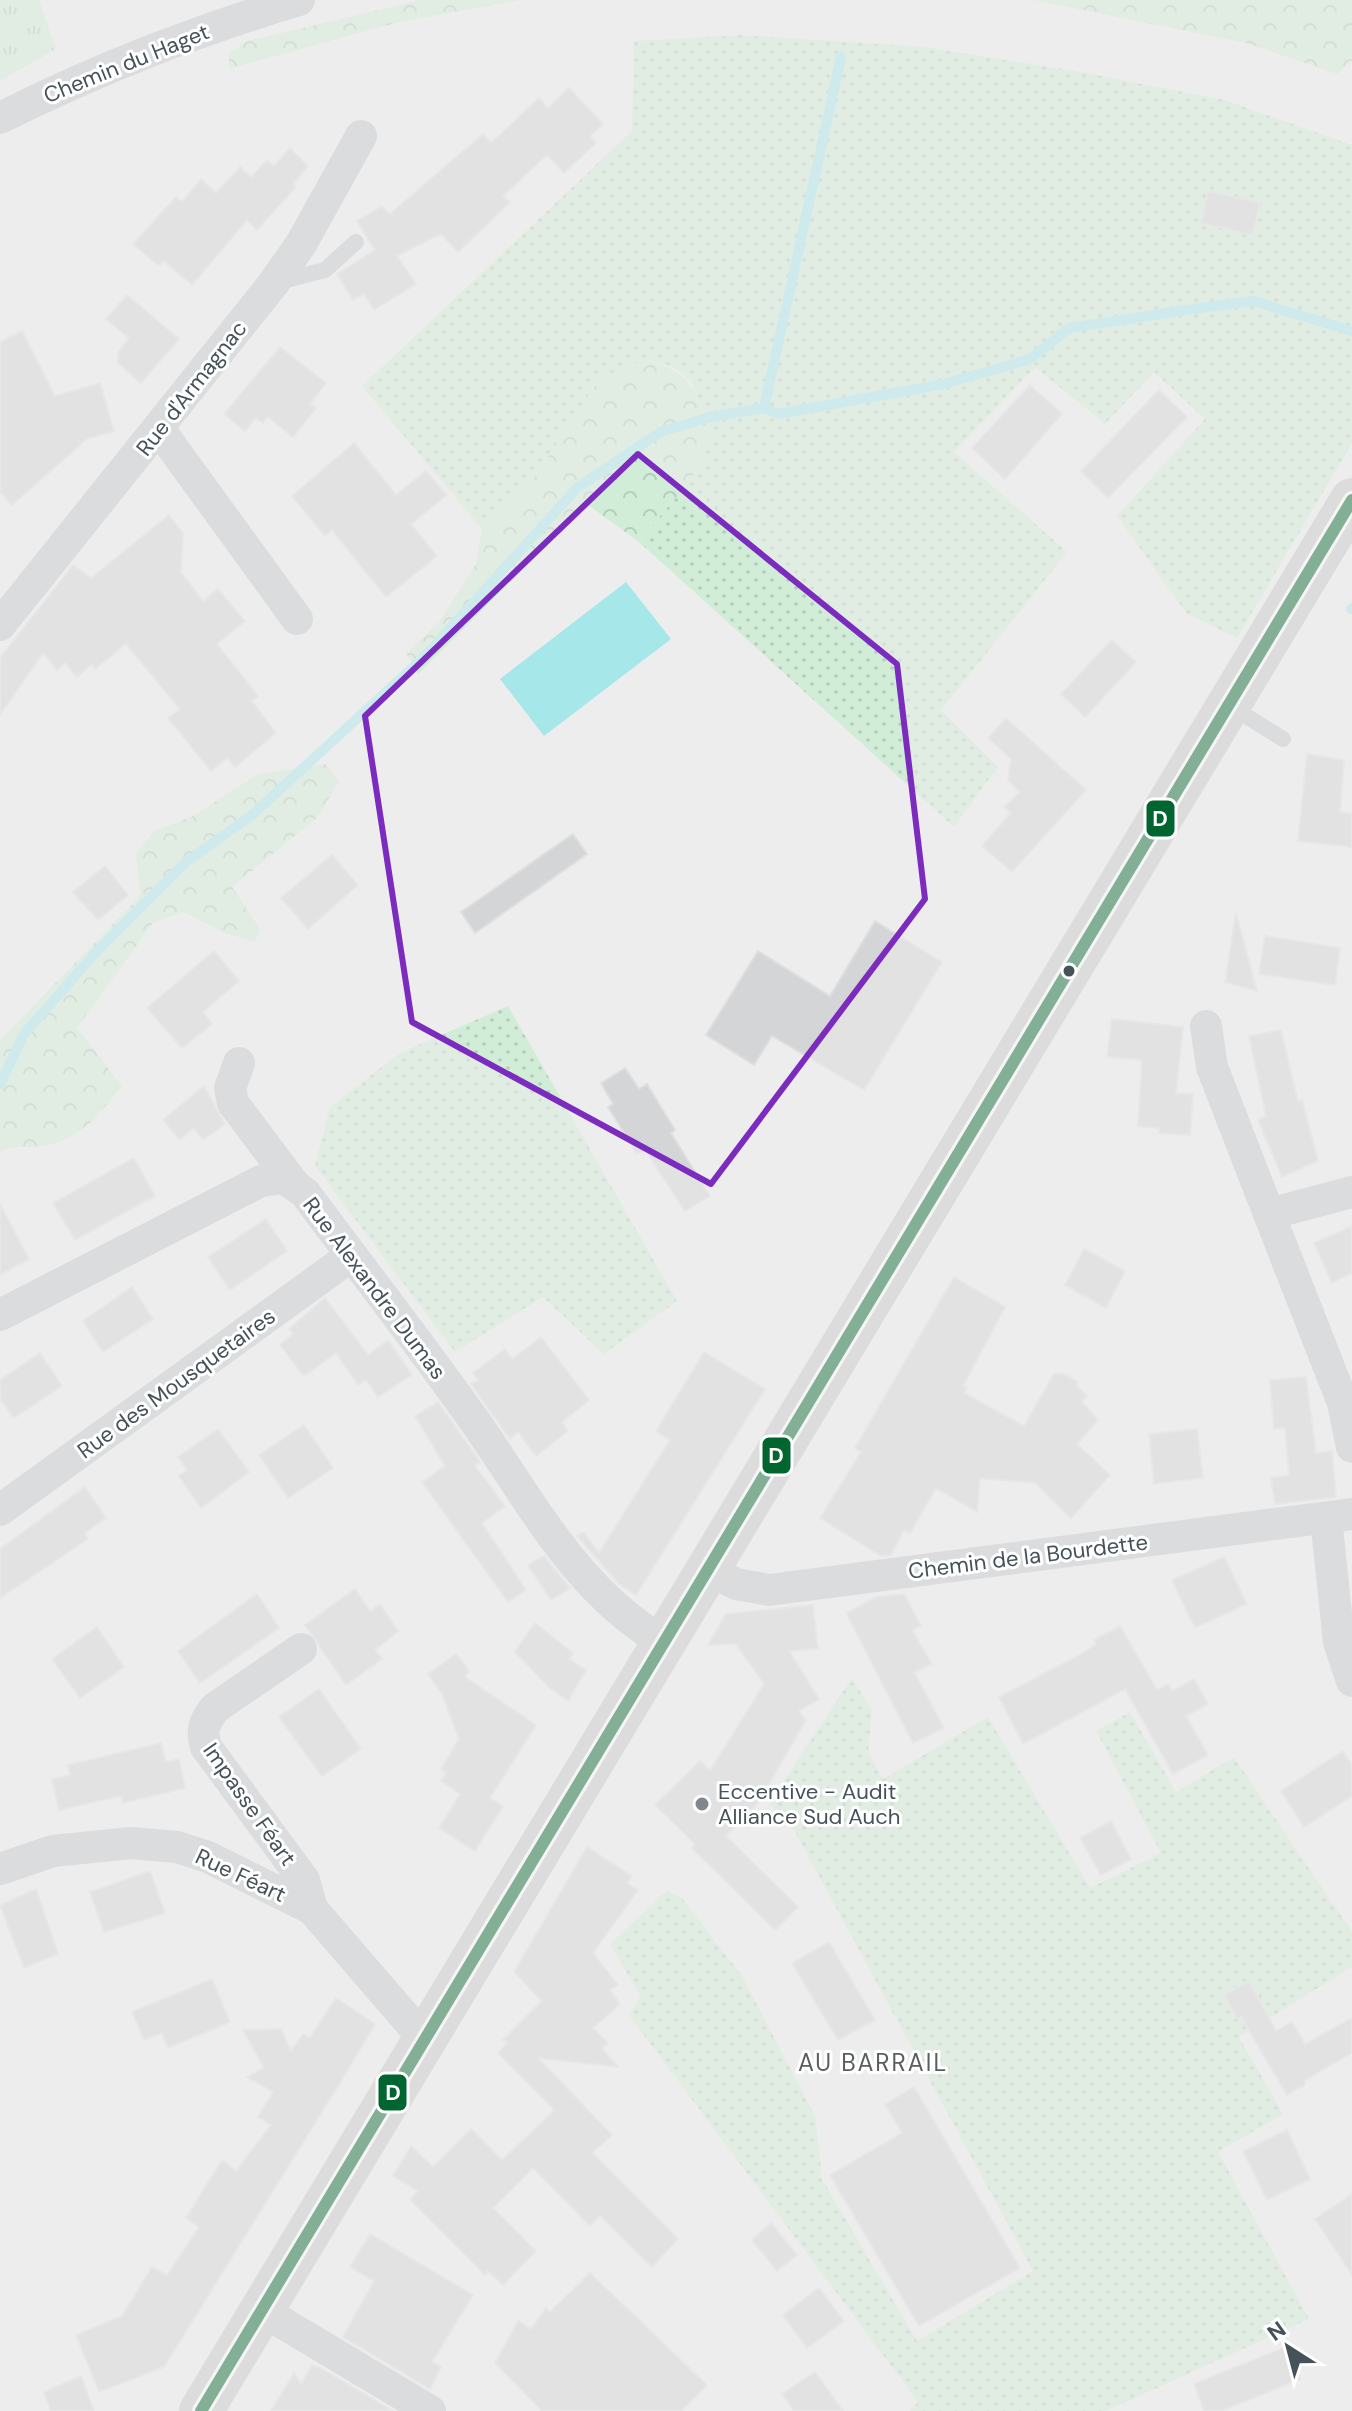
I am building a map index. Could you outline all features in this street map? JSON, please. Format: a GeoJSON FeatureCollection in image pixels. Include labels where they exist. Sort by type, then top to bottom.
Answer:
{"type":"FeatureCollection","features":[{"type":"Feature","properties":{"kind":"main road"},"geometry":{"type":"LineString","coordinates":[[201,2411],[1352,500]]}},
{"type":"Feature","properties":{"kind":"street","name":"Chemin du Haget"},"geometry":{"type":"LineString","coordinates":[[0,118],[78,79],[169,41],[299,0]]}},
{"type":"Feature","properties":{"kind":"street","name":"Rue d'Armagnac"},"geometry":{"type":"LineString","coordinates":[[0,625],[273,284],[301,244],[361,136]]}},
{"type":"Feature","properties":{"kind":"street"},"geometry":{"type":"LineString","coordinates":[[159,429],[297,619]]}},
{"type":"Feature","properties":{"kind":"street"},"geometry":{"type":"LineString","coordinates":[[1206,1026],[1212,1067],[1343,1403],[1352,1447]]}},
{"type":"Feature","properties":{"kind":"street"},"geometry":{"type":"LineString","coordinates":[[239,1063],[230,1088],[233,1103],[293,1183]]}},
{"type":"Feature","properties":{"kind":"street","name":"Rue Alexandre Dumas"},"geometry":{"type":"LineString","coordinates":[[0,1315],[261,1181],[284,1178],[305,1193],[475,1421],[573,1566],[616,1609],[664,1642]]}},
{"type":"Feature","properties":{"kind":"street"},"geometry":{"type":"LineString","coordinates":[[1269,1214],[1352,1192]]}},
{"type":"Feature","properties":{"kind":"street","name":"Rue des Mousquetaires"},"geometry":{"type":"LineString","coordinates":[[0,1510],[351,1256]]}},
{"type":"Feature","properties":{"kind":"street"},"geometry":{"type":"LineString","coordinates":[[1339,1516],[1339,1642],[1352,1681]]}},
{"type":"Feature","properties":{"kind":"street","name":"Chemin de la Bourdette"},"geometry":{"type":"LineString","coordinates":[[708,1569],[736,1584],[769,1590],[1339,1516]]}},
{"type":"Feature","properties":{"kind":"street","name":"Impasse Féart"},"geometry":{"type":"LineString","coordinates":[[301,1649],[215,1708],[204,1721],[203,1736],[206,1747],[304,1880],[312,1909]]}},
{"type":"Feature","properties":{"kind":"street","name":"Rue Féart"},"geometry":{"type":"LineString","coordinates":[[0,1869],[53,1851],[131,1843],[177,1847],[241,1871],[312,1909],[425,2040]]}},
{"type":"Feature","properties":{"kind":"street"},"geometry":{"type":"LineString","coordinates":[[261,2310],[430,2411]]}},
{"type":"Feature","properties":{"kind":"lane"},"geometry":{"type":"LineString","coordinates":[[273,284],[325,270],[356,242]]}},
{"type":"Feature","properties":{"kind":"lane"},"geometry":{"type":"LineString","coordinates":[[1228,705],[1283,739]]}},
{"type":"Feature","properties":{"kind":"highlighted area"},"geometry":{"type":"Polygon","coordinates":[[[638,454],[897,664],[925,899],[711,1184],[412,1022],[365,716],[638,454]]]}},
{"type":"Feature","properties":{"kind":"green space"},"geometry":{"type":"Polygon","coordinates":[[[0,0],[39,0],[56,49],[0,81],[0,0]]]}},
{"type":"Feature","properties":{"kind":"green space"},"geometry":{"type":"Polygon","coordinates":[[[421,0],[520,0],[395,23],[229,69],[229,53],[248,41],[421,0]]]}},
{"type":"Feature","properties":{"kind":"green space"},"geometry":{"type":"Polygon","coordinates":[[[1033,0],[1352,0],[1352,61],[1337,74],[1246,43],[1033,0]]]}},
{"type":"Feature","properties":{"kind":"green space"},"geometry":{"type":"Polygon","coordinates":[[[741,35],[925,47],[1075,71],[1225,100],[1352,145],[1352,443],[1237,638],[1186,613],[1117,516],[1205,419],[1154,372],[1105,424],[1035,367],[954,452],[1067,552],[941,710],[998,767],[954,827],[639,542],[691,479],[714,437],[691,381],[673,367],[646,359],[600,378],[530,484],[482,529],[362,386],[632,131],[634,41],[741,35]]]}},
{"type":"Feature","properties":{"kind":"green space"},"geometry":{"type":"Polygon","coordinates":[[[646,359],[675,371],[692,387],[714,437],[691,479],[639,542],[588,505],[418,674],[406,653],[439,622],[476,564],[482,529],[530,484],[600,378],[646,359]]]}},
{"type":"Feature","properties":{"kind":"green space"},"geometry":{"type":"Polygon","coordinates":[[[326,764],[339,781],[318,817],[232,887],[260,929],[255,942],[225,933],[183,912],[153,923],[77,1028],[122,1086],[88,1124],[68,1138],[43,1146],[16,1147],[0,1152],[0,1040],[140,896],[136,853],[154,831],[191,817],[258,774],[326,764]]]}},
{"type":"Feature","properties":{"kind":"green space"},"geometry":{"type":"Polygon","coordinates":[[[508,1006],[677,1301],[604,1354],[543,1297],[455,1352],[315,1166],[330,1107],[400,1053],[508,1006]]]}},
{"type":"Feature","properties":{"kind":"green space"},"geometry":{"type":"Polygon","coordinates":[[[852,1678],[872,1711],[868,1752],[883,1779],[988,1717],[1090,1888],[1161,1853],[1096,1731],[1130,1712],[1176,1792],[1234,1757],[1352,1932],[1352,1967],[1239,2037],[1283,2114],[1218,2152],[1309,2319],[1106,2411],[910,2411],[918,2402],[629,2015],[641,1997],[610,1944],[667,1890],[682,1898],[742,1976],[815,2116],[822,2179],[917,2341],[1033,2271],[795,1832],[769,1803],[852,1678]]]}},
{"type":"Feature","properties":{"kind":"water"},"geometry":{"type":"Polygon","coordinates":[[[626,582],[671,639],[544,736],[500,679],[626,582]]]}},
{"type":"Feature","properties":{"kind":"building"},"geometry":{"type":"Polygon","coordinates":[[[569,88],[603,124],[590,136],[596,143],[564,173],[547,155],[503,196],[510,202],[458,252],[441,234],[397,256],[416,284],[374,310],[364,294],[353,300],[337,274],[375,250],[357,221],[382,206],[390,214],[483,134],[491,143],[539,98],[548,108],[569,88]]]}},
{"type":"Feature","properties":{"kind":"building"},"geometry":{"type":"Polygon","coordinates":[[[290,148],[308,166],[293,184],[296,187],[257,230],[247,220],[192,285],[164,261],[159,266],[133,244],[176,197],[182,202],[201,179],[216,193],[240,167],[251,177],[267,160],[274,166],[290,148]]]}},
{"type":"Feature","properties":{"kind":"building"},"geometry":{"type":"Polygon","coordinates":[[[1208,191],[1260,203],[1253,235],[1201,223],[1208,191]]]}},
{"type":"Feature","properties":{"kind":"building"},"geometry":{"type":"Polygon","coordinates":[[[127,295],[179,339],[141,383],[118,363],[118,353],[129,338],[106,319],[127,295]]]}},
{"type":"Feature","properties":{"kind":"building"},"geometry":{"type":"Polygon","coordinates":[[[22,331],[55,396],[100,383],[114,431],[87,439],[12,505],[0,492],[0,342],[22,331]]]}},
{"type":"Feature","properties":{"kind":"building"},"geometry":{"type":"Polygon","coordinates":[[[280,347],[326,383],[310,404],[316,408],[293,437],[268,417],[263,423],[256,418],[245,431],[224,414],[280,347]]]}},
{"type":"Feature","properties":{"kind":"building"},"geometry":{"type":"Polygon","coordinates":[[[1030,385],[1062,414],[1005,479],[972,448],[1030,385]]]}},
{"type":"Feature","properties":{"kind":"building"},"geometry":{"type":"Polygon","coordinates":[[[1159,390],[1187,417],[1108,498],[1081,471],[1159,390]]]}},
{"type":"Feature","properties":{"kind":"building"},"geometry":{"type":"Polygon","coordinates":[[[354,443],[396,495],[426,471],[447,495],[411,524],[437,556],[386,597],[332,530],[325,536],[292,496],[354,443]]]}},
{"type":"Feature","properties":{"kind":"building"},"geometry":{"type":"Polygon","coordinates":[[[169,515],[183,533],[181,572],[203,601],[218,589],[245,621],[217,644],[258,696],[252,701],[276,733],[235,767],[227,758],[211,771],[168,718],[180,709],[126,644],[95,669],[92,664],[77,677],[65,663],[57,670],[43,653],[0,715],[0,658],[73,565],[91,578],[169,515]]]}},
{"type":"Feature","properties":{"kind":"building"},"geometry":{"type":"Polygon","coordinates":[[[1112,640],[1136,662],[1085,717],[1061,694],[1112,640]]]}},
{"type":"Feature","properties":{"kind":"building"},"geometry":{"type":"Polygon","coordinates":[[[1006,718],[1086,790],[1012,872],[982,846],[1011,813],[1004,807],[1020,792],[1008,780],[1011,759],[988,738],[1006,718]]]}},
{"type":"Feature","properties":{"kind":"building"},"geometry":{"type":"Polygon","coordinates":[[[1307,754],[1344,760],[1340,812],[1352,814],[1352,847],[1298,841],[1307,754]]]}},
{"type":"Feature","properties":{"kind":"building"},"geometry":{"type":"Polygon","coordinates":[[[573,834],[587,854],[475,933],[461,912],[573,834]]]}},
{"type":"Feature","properties":{"kind":"building"},"geometry":{"type":"Polygon","coordinates":[[[332,855],[358,885],[308,929],[281,898],[332,855]]]}},
{"type":"Feature","properties":{"kind":"building"},"geometry":{"type":"Polygon","coordinates":[[[105,866],[128,895],[98,920],[73,892],[105,866]]]}},
{"type":"Feature","properties":{"kind":"building"},"geometry":{"type":"Polygon","coordinates":[[[1236,913],[1257,991],[1225,982],[1236,913]]]}},
{"type":"Feature","properties":{"kind":"building"},"geometry":{"type":"Polygon","coordinates":[[[875,921],[942,962],[864,1090],[772,1036],[754,1065],[706,1035],[758,951],[830,996],[875,921]]]}},
{"type":"Feature","properties":{"kind":"building"},"geometry":{"type":"Polygon","coordinates":[[[1265,936],[1340,948],[1335,985],[1259,974],[1265,936]]]}},
{"type":"Feature","properties":{"kind":"building"},"geometry":{"type":"Polygon","coordinates":[[[214,951],[239,981],[203,1012],[212,1024],[182,1048],[147,1008],[214,951]]]}},
{"type":"Feature","properties":{"kind":"building"},"geometry":{"type":"Polygon","coordinates":[[[1112,1019],[1183,1027],[1176,1093],[1193,1094],[1190,1135],[1159,1133],[1159,1128],[1138,1126],[1142,1060],[1107,1057],[1112,1019]]]}},
{"type":"Feature","properties":{"kind":"building"},"geometry":{"type":"Polygon","coordinates":[[[1281,1030],[1298,1102],[1302,1100],[1318,1161],[1282,1177],[1258,1120],[1266,1116],[1249,1036],[1281,1030]]]}},
{"type":"Feature","properties":{"kind":"building"},"geometry":{"type":"Polygon","coordinates":[[[625,1068],[639,1089],[647,1084],[675,1130],[671,1133],[710,1196],[685,1211],[645,1150],[637,1154],[608,1107],[613,1104],[601,1083],[625,1068]]]}},
{"type":"Feature","properties":{"kind":"building"},"geometry":{"type":"Polygon","coordinates":[[[204,1086],[225,1124],[203,1140],[194,1128],[180,1140],[163,1120],[204,1086]]]}},
{"type":"Feature","properties":{"kind":"building"},"geometry":{"type":"Polygon","coordinates":[[[134,1158],[155,1196],[75,1240],[53,1203],[134,1158]]]}},
{"type":"Feature","properties":{"kind":"building"},"geometry":{"type":"Polygon","coordinates":[[[0,1204],[29,1259],[0,1275],[0,1204]]]}},
{"type":"Feature","properties":{"kind":"building"},"geometry":{"type":"Polygon","coordinates":[[[266,1219],[287,1251],[230,1290],[208,1257],[266,1219]]]}},
{"type":"Feature","properties":{"kind":"building"},"geometry":{"type":"Polygon","coordinates":[[[1352,1226],[1352,1273],[1332,1283],[1314,1243],[1352,1226]]]}},
{"type":"Feature","properties":{"kind":"building"},"geometry":{"type":"Polygon","coordinates":[[[1084,1249],[1125,1271],[1106,1308],[1065,1285],[1084,1249]]]}},
{"type":"Feature","properties":{"kind":"building"},"geometry":{"type":"Polygon","coordinates":[[[954,1277],[1005,1307],[963,1386],[967,1388],[964,1393],[1024,1426],[1054,1374],[1064,1374],[1078,1382],[1076,1385],[1087,1396],[1082,1402],[1098,1420],[1077,1444],[1110,1475],[1071,1518],[1035,1483],[980,1478],[977,1512],[936,1488],[910,1533],[904,1530],[891,1555],[881,1556],[820,1518],[861,1452],[855,1448],[954,1277]]]}},
{"type":"Feature","properties":{"kind":"building"},"geometry":{"type":"Polygon","coordinates":[[[132,1287],[153,1319],[103,1352],[83,1321],[132,1287]]]}},
{"type":"Feature","properties":{"kind":"building"},"geometry":{"type":"Polygon","coordinates":[[[325,1298],[368,1355],[388,1340],[412,1375],[378,1397],[366,1380],[358,1385],[336,1353],[304,1376],[280,1345],[293,1334],[289,1329],[325,1298]]]}},
{"type":"Feature","properties":{"kind":"building"},"geometry":{"type":"Polygon","coordinates":[[[541,1337],[589,1400],[562,1422],[568,1431],[536,1456],[518,1432],[510,1439],[471,1384],[478,1380],[473,1373],[505,1349],[512,1359],[541,1337]]]}},
{"type":"Feature","properties":{"kind":"building"},"geometry":{"type":"Polygon","coordinates":[[[704,1352],[765,1389],[636,1595],[619,1584],[577,1536],[584,1532],[599,1553],[670,1440],[656,1431],[704,1352]]]}},
{"type":"Feature","properties":{"kind":"building"},"geometry":{"type":"Polygon","coordinates":[[[40,1353],[62,1386],[14,1418],[0,1399],[0,1380],[40,1353]]]}},
{"type":"Feature","properties":{"kind":"building"},"geometry":{"type":"Polygon","coordinates":[[[1306,1377],[1316,1453],[1332,1451],[1336,1497],[1275,1504],[1271,1478],[1289,1475],[1285,1428],[1274,1429],[1270,1380],[1306,1377]]]}},
{"type":"Feature","properties":{"kind":"building"},"geometry":{"type":"Polygon","coordinates":[[[438,1402],[480,1462],[475,1466],[505,1506],[482,1523],[526,1590],[508,1602],[422,1482],[445,1466],[415,1416],[438,1402]]]}},
{"type":"Feature","properties":{"kind":"building"},"geometry":{"type":"Polygon","coordinates":[[[304,1425],[333,1468],[288,1498],[259,1455],[304,1425]]]}},
{"type":"Feature","properties":{"kind":"building"},"geometry":{"type":"Polygon","coordinates":[[[218,1429],[249,1472],[201,1508],[179,1476],[187,1470],[178,1457],[218,1429]]]}},
{"type":"Feature","properties":{"kind":"building"},"geometry":{"type":"Polygon","coordinates":[[[1197,1429],[1203,1478],[1154,1484],[1149,1434],[1197,1429]]]}},
{"type":"Feature","properties":{"kind":"building"},"geometry":{"type":"Polygon","coordinates":[[[85,1487],[106,1518],[85,1533],[88,1539],[0,1598],[0,1549],[85,1487]]]}},
{"type":"Feature","properties":{"kind":"building"},"geometry":{"type":"Polygon","coordinates":[[[544,1556],[570,1588],[551,1600],[528,1565],[544,1556]]]}},
{"type":"Feature","properties":{"kind":"building"},"geometry":{"type":"Polygon","coordinates":[[[1224,1557],[1247,1604],[1195,1628],[1172,1580],[1224,1557]]]}},
{"type":"Feature","properties":{"kind":"building"},"geometry":{"type":"Polygon","coordinates":[[[355,1589],[370,1611],[380,1604],[398,1631],[375,1650],[382,1659],[346,1685],[305,1625],[355,1589]]]}},
{"type":"Feature","properties":{"kind":"building"},"geometry":{"type":"Polygon","coordinates":[[[257,1594],[279,1628],[200,1683],[178,1651],[257,1594]]]}},
{"type":"Feature","properties":{"kind":"building"},"geometry":{"type":"Polygon","coordinates":[[[904,1594],[921,1626],[912,1630],[932,1664],[914,1672],[944,1728],[913,1743],[846,1613],[877,1597],[904,1594]]]}},
{"type":"Feature","properties":{"kind":"building"},"geometry":{"type":"Polygon","coordinates":[[[813,1605],[818,1649],[789,1651],[819,1699],[799,1711],[806,1720],[758,1803],[726,1836],[798,1907],[775,1930],[692,1848],[695,1844],[655,1805],[700,1761],[710,1771],[764,1684],[736,1644],[708,1645],[726,1614],[813,1605]]]}},
{"type":"Feature","properties":{"kind":"building"},"geometry":{"type":"Polygon","coordinates":[[[535,1623],[573,1653],[569,1659],[586,1670],[568,1701],[551,1689],[515,1652],[535,1623]]]}},
{"type":"Feature","properties":{"kind":"building"},"geometry":{"type":"Polygon","coordinates":[[[1120,1626],[1157,1690],[1168,1684],[1172,1691],[1194,1679],[1208,1704],[1186,1716],[1208,1755],[1173,1774],[1125,1689],[1023,1744],[999,1697],[1080,1655],[1096,1644],[1094,1640],[1120,1626]]]}},
{"type":"Feature","properties":{"kind":"building"},"geometry":{"type":"Polygon","coordinates":[[[97,1627],[124,1667],[80,1698],[52,1659],[97,1627]]]}},
{"type":"Feature","properties":{"kind":"building"},"geometry":{"type":"Polygon","coordinates":[[[456,1654],[469,1670],[465,1677],[536,1725],[490,1798],[503,1806],[475,1851],[439,1828],[460,1794],[441,1781],[446,1773],[441,1769],[459,1739],[442,1694],[428,1674],[456,1654]]]}},
{"type":"Feature","properties":{"kind":"building"},"geometry":{"type":"Polygon","coordinates":[[[319,1689],[361,1749],[322,1776],[279,1717],[319,1689]]]}},
{"type":"Feature","properties":{"kind":"building"},"geometry":{"type":"Polygon","coordinates":[[[161,1743],[166,1762],[179,1759],[185,1788],[123,1803],[121,1796],[59,1810],[52,1779],[70,1775],[68,1765],[161,1743]]]}},
{"type":"Feature","properties":{"kind":"building"},"geometry":{"type":"Polygon","coordinates":[[[1343,1751],[1352,1765],[1352,1796],[1304,1827],[1281,1791],[1343,1751]]]}},
{"type":"Feature","properties":{"kind":"building"},"geometry":{"type":"Polygon","coordinates":[[[1111,1821],[1131,1859],[1101,1875],[1080,1838],[1111,1821]]]}},
{"type":"Feature","properties":{"kind":"building"},"geometry":{"type":"Polygon","coordinates":[[[587,1847],[632,1876],[627,1883],[638,1890],[593,1953],[618,1985],[610,1990],[620,2004],[593,2028],[608,2043],[602,2048],[618,2067],[538,2058],[612,2135],[592,2153],[678,2239],[652,2267],[600,2215],[590,2226],[533,2168],[493,2208],[536,2251],[503,2285],[488,2271],[485,2275],[410,2200],[418,2191],[393,2176],[411,2146],[433,2167],[471,2129],[502,2160],[555,2110],[498,2053],[507,2043],[503,2040],[542,2001],[514,1972],[587,1847]]]}},
{"type":"Feature","properties":{"kind":"building"},"geometry":{"type":"Polygon","coordinates":[[[150,1871],[165,1913],[104,1932],[90,1892],[150,1871]]]}},
{"type":"Feature","properties":{"kind":"building"},"geometry":{"type":"Polygon","coordinates":[[[36,1889],[58,1954],[24,1968],[0,1905],[36,1889]]]}},
{"type":"Feature","properties":{"kind":"building"},"geometry":{"type":"Polygon","coordinates":[[[829,1942],[875,2020],[838,2040],[792,1963],[829,1942]]]}},
{"type":"Feature","properties":{"kind":"building"},"geometry":{"type":"Polygon","coordinates":[[[212,1979],[230,2022],[168,2048],[162,2033],[144,2040],[132,2012],[212,1979]]]}},
{"type":"Feature","properties":{"kind":"building"},"geometry":{"type":"Polygon","coordinates":[[[1249,1981],[1276,2031],[1292,2022],[1305,2044],[1352,2018],[1352,2053],[1305,2080],[1305,2085],[1287,2095],[1241,2017],[1237,2019],[1224,1995],[1249,1981]]]}},
{"type":"Feature","properties":{"kind":"building"},"geometry":{"type":"Polygon","coordinates":[[[336,1998],[375,2024],[343,2078],[164,2367],[99,2392],[76,2335],[122,2316],[152,2267],[167,2275],[199,2227],[186,2218],[222,2160],[236,2171],[271,2125],[258,2117],[273,2092],[247,2077],[264,2068],[243,2030],[281,2029],[291,2051],[303,2034],[310,2038],[336,1998]]]}},
{"type":"Feature","properties":{"kind":"building"},"geometry":{"type":"Polygon","coordinates":[[[914,2087],[1020,2268],[919,2326],[830,2175],[902,2133],[885,2104],[914,2087]]]}},
{"type":"Feature","properties":{"kind":"building"},"geometry":{"type":"Polygon","coordinates":[[[1287,2130],[1310,2179],[1267,2200],[1243,2151],[1287,2130]]]}},
{"type":"Feature","properties":{"kind":"building"},"geometry":{"type":"Polygon","coordinates":[[[1352,2194],[1352,2275],[1315,2219],[1352,2194]]]}},
{"type":"Feature","properties":{"kind":"building"},"geometry":{"type":"Polygon","coordinates":[[[771,2223],[797,2255],[777,2271],[752,2240],[771,2223]]]}},
{"type":"Feature","properties":{"kind":"building"},"geometry":{"type":"Polygon","coordinates":[[[370,2234],[473,2295],[432,2362],[441,2367],[430,2389],[343,2337],[374,2281],[350,2267],[370,2234]]]}},
{"type":"Feature","properties":{"kind":"building"},"geometry":{"type":"Polygon","coordinates":[[[590,2273],[707,2385],[681,2411],[542,2411],[495,2363],[518,2321],[531,2329],[546,2308],[550,2312],[590,2273]]]}},
{"type":"Feature","properties":{"kind":"building"},"geometry":{"type":"Polygon","coordinates":[[[819,2288],[844,2321],[807,2348],[783,2315],[819,2288]]]}},
{"type":"Feature","properties":{"kind":"building"},"geometry":{"type":"Polygon","coordinates":[[[1288,2346],[1300,2379],[1222,2411],[1204,2411],[1194,2384],[1288,2346]]]}},
{"type":"Feature","properties":{"kind":"building"},"geometry":{"type":"Polygon","coordinates":[[[312,2365],[393,2411],[271,2411],[294,2373],[301,2384],[312,2365]]]}},
{"type":"Feature","properties":{"kind":"building"},"geometry":{"type":"Polygon","coordinates":[[[815,2372],[843,2411],[794,2411],[782,2394],[815,2372]]]}},
{"type":"Feature","properties":{"kind":"building"},"geometry":{"type":"Polygon","coordinates":[[[81,2376],[94,2411],[51,2411],[44,2392],[81,2376]]]}},
{"type":"Feature","properties":{"kind":"waterway"},"geometry":{"type":"LineString","coordinates":[[764,408],[841,57]]}},
{"type":"Feature","properties":{"kind":"waterway"},"geometry":{"type":"LineString","coordinates":[[0,1084],[24,1034],[98,950],[186,862],[252,815],[423,658],[577,488],[660,432],[710,417],[764,408],[778,414],[944,384],[1030,359],[1069,328],[1207,307],[1253,301],[1352,331]]}},
{"type":"Feature","properties":{"kind":"transit line","name":"D"},"geometry":{"type":"LineString","coordinates":[[201,2411],[1352,500]]}},
{"type":"Feature","properties":{"kind":"place","name":"Eccentive - Audit Alliance Sud Auch"},"geometry":{"type":"Point","coordinates":[702,1804]}},
{"type":"Feature","properties":{"kind":"district","name":"AU BARRAIL"},"geometry":{"type":"Point","coordinates":[873,2063]}}]}
